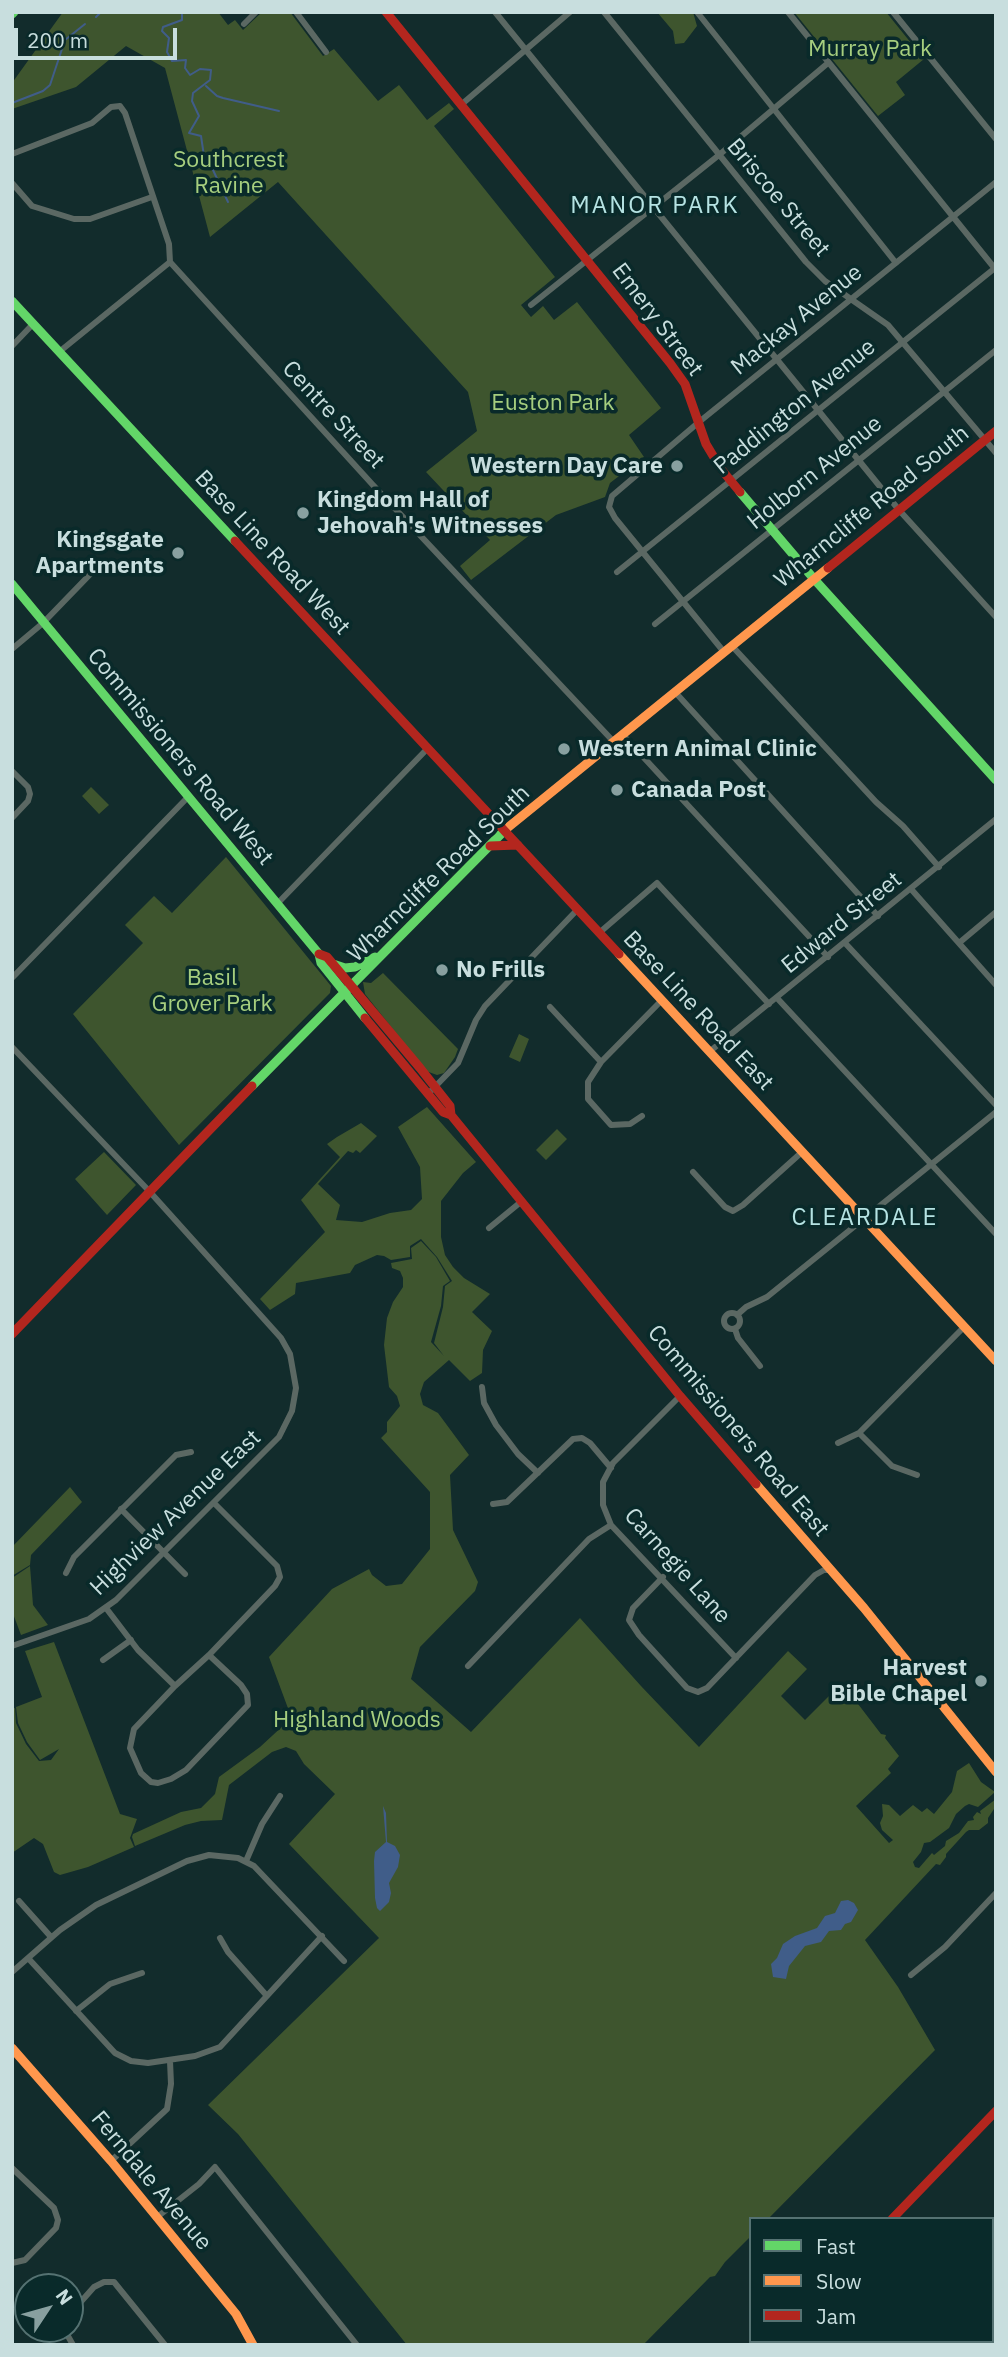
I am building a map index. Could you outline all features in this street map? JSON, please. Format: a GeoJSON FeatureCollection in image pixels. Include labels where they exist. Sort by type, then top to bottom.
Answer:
{"type":"FeatureCollection","features":[{"type":"Feature","properties":{"kind":"main road","name":"Emery Street"},"geometry":{"type":"LineString","coordinates":[[386,12],[677,373],[685,384],[713,458],[732,482],[814,579],[996,780]]}},
{"type":"Feature","properties":{"kind":"main road","name":"Base Line Road West"},"geometry":{"type":"LineString","coordinates":[[12,301],[504,831]]}},
{"type":"Feature","properties":{"kind":"main road","name":"Wharncliffe Road South"},"geometry":{"type":"LineString","coordinates":[[12,1334],[504,831],[996,432]]}},
{"type":"Feature","properties":{"kind":"main road","name":"Commissioners Road West"},"geometry":{"type":"LineString","coordinates":[[12,584],[318,954],[321,963],[348,989]]}},
{"type":"Feature","properties":{"kind":"main road","name":"Base Line Road East"},"geometry":{"type":"LineString","coordinates":[[504,831],[996,1361]]}},
{"type":"Feature","properties":{"kind":"main road"},"geometry":{"type":"LineString","coordinates":[[490,846],[517,845]]}},
{"type":"Feature","properties":{"kind":"main road"},"geometry":{"type":"LineString","coordinates":[[333,964],[345,968],[355,967],[383,953]]}},
{"type":"Feature","properties":{"kind":"main road","name":"Commissioners Road West"},"geometry":{"type":"LineString","coordinates":[[318,954],[327,957],[348,989]]}},
{"type":"Feature","properties":{"kind":"main road","name":"Commissioners Road East"},"geometry":{"type":"LineString","coordinates":[[348,989],[432,1091],[443,1112],[451,1115],[680,1396],[864,1608],[995,1770]]}},
{"type":"Feature","properties":{"kind":"main road","name":"Ferndale Avenue"},"geometry":{"type":"LineString","coordinates":[[14,2054],[111,2161],[236,2314],[253,2345]]}},
{"type":"Feature","properties":{"kind":"main road"},"geometry":{"type":"LineString","coordinates":[[894,2217],[996,2110]]}},
{"type":"Feature","properties":{"kind":"street"},"geometry":{"type":"LineString","coordinates":[[244,24],[256,12]]}},
{"type":"Feature","properties":{"kind":"street"},"geometry":{"type":"LineString","coordinates":[[296,12],[326,52]]}},
{"type":"Feature","properties":{"kind":"street"},"geometry":{"type":"LineString","coordinates":[[495,12],[899,510],[996,617]]}},
{"type":"Feature","properties":{"kind":"street"},"geometry":{"type":"LineString","coordinates":[[462,104],[570,12]]}},
{"type":"Feature","properties":{"kind":"street","name":"Briscoe Street"},"geometry":{"type":"LineString","coordinates":[[604,12],[806,262],[825,281],[888,325],[996,453]]}},
{"type":"Feature","properties":{"kind":"street"},"geometry":{"type":"LineString","coordinates":[[697,12],[896,263]]}},
{"type":"Feature","properties":{"kind":"street"},"geometry":{"type":"LineString","coordinates":[[788,12],[995,269]]}},
{"type":"Feature","properties":{"kind":"street"},"geometry":{"type":"LineString","coordinates":[[892,12],[996,139]]}},
{"type":"Feature","properties":{"kind":"street"},"geometry":{"type":"LineString","coordinates":[[531,305],[719,155],[828,63]]}},
{"type":"Feature","properties":{"kind":"street"},"geometry":{"type":"LineString","coordinates":[[12,154],[92,123],[111,107],[120,106],[125,113],[169,244],[170,262],[59,352]]}},
{"type":"Feature","properties":{"kind":"street","name":"Mackay Avenue"},"geometry":{"type":"LineString","coordinates":[[723,652],[615,518],[609,507],[612,496],[776,359],[996,182]]}},
{"type":"Feature","properties":{"kind":"street"},"geometry":{"type":"LineString","coordinates":[[12,183],[32,206],[74,219],[105,215],[152,197]]}},
{"type":"Feature","properties":{"kind":"street","name":"Centre Street"},"geometry":{"type":"LineString","coordinates":[[170,262],[372,484],[613,741]]}},
{"type":"Feature","properties":{"kind":"street","name":"Paddington Avenue"},"geometry":{"type":"LineString","coordinates":[[617,572],[995,269]]}},
{"type":"Feature","properties":{"kind":"street"},"geometry":{"type":"LineString","coordinates":[[12,345],[33,324]]}},
{"type":"Feature","properties":{"kind":"street","name":"Holborn Avenue"},"geometry":{"type":"LineString","coordinates":[[655,624],[996,350]]}},
{"type":"Feature","properties":{"kind":"street"},"geometry":{"type":"LineString","coordinates":[[12,649],[43,623],[102,562]]}},
{"type":"Feature","properties":{"kind":"street"},"geometry":{"type":"LineString","coordinates":[[732,646],[939,867]]}},
{"type":"Feature","properties":{"kind":"street"},"geometry":{"type":"LineString","coordinates":[[675,692],[877,916]]}},
{"type":"Feature","properties":{"kind":"street"},"geometry":{"type":"LineString","coordinates":[[622,734],[828,957]]}},
{"type":"Feature","properties":{"kind":"street"},"geometry":{"type":"LineString","coordinates":[[277,904],[428,748]]}},
{"type":"Feature","properties":{"kind":"street"},"geometry":{"type":"LineString","coordinates":[[12,771],[28,788],[30,794],[28,801],[12,818]]}},
{"type":"Feature","properties":{"kind":"street"},"geometry":{"type":"LineString","coordinates":[[12,978],[188,797]]}},
{"type":"Feature","properties":{"kind":"street","name":"Edward Street"},"geometry":{"type":"LineString","coordinates":[[709,1052],[996,819]]}},
{"type":"Feature","properties":{"kind":"street"},"geometry":{"type":"LineString","coordinates":[[599,933],[657,883],[769,1004]]}},
{"type":"Feature","properties":{"kind":"street"},"geometry":{"type":"LineString","coordinates":[[911,889],[996,985]]}},
{"type":"Feature","properties":{"kind":"street"},"geometry":{"type":"LineString","coordinates":[[432,1091],[458,1063],[476,1020],[485,1006],[577,909]]}},
{"type":"Feature","properties":{"kind":"street"},"geometry":{"type":"LineString","coordinates":[[959,943],[996,912]]}},
{"type":"Feature","properties":{"kind":"street"},"geometry":{"type":"LineString","coordinates":[[845,943],[996,1105]]}},
{"type":"Feature","properties":{"kind":"street"},"geometry":{"type":"LineString","coordinates":[[777,998],[996,1234]]}},
{"type":"Feature","properties":{"kind":"street"},"geometry":{"type":"LineString","coordinates":[[642,1116],[630,1124],[611,1125],[588,1099],[588,1082],[601,1062],[661,1000]]}},
{"type":"Feature","properties":{"kind":"street"},"geometry":{"type":"LineString","coordinates":[[550,1007],[601,1062]]}},
{"type":"Feature","properties":{"kind":"street","name":"Highview Avenue East"},"geometry":{"type":"LineString","coordinates":[[12,1046],[150,1192],[281,1338],[295,1370],[295,1399],[286,1425],[268,1448],[164,1552],[106,1608],[89,1619],[12,1646]]}},
{"type":"Feature","properties":{"kind":"street"},"geometry":{"type":"LineString","coordinates":[[734,1329],[726,1328],[724,1320],[729,1314],[737,1315],[746,1307],[767,1297],[996,1112]]}},
{"type":"Feature","properties":{"kind":"street"},"geometry":{"type":"LineString","coordinates":[[693,1172],[725,1207],[733,1211],[802,1152]]}},
{"type":"Feature","properties":{"kind":"street"},"geometry":{"type":"LineString","coordinates":[[489,1228],[522,1201]]}},
{"type":"Feature","properties":{"kind":"street"},"geometry":{"type":"LineString","coordinates":[[734,1329],[740,1323],[737,1315]]}},
{"type":"Feature","properties":{"kind":"street"},"geometry":{"type":"LineString","coordinates":[[838,1443],[859,1433],[964,1326]]}},
{"type":"Feature","properties":{"kind":"street"},"geometry":{"type":"LineString","coordinates":[[734,1329],[761,1366]]}},
{"type":"Feature","properties":{"kind":"street"},"geometry":{"type":"LineString","coordinates":[[482,1387],[484,1403],[496,1425],[518,1454],[538,1473]]}},
{"type":"Feature","properties":{"kind":"street"},"geometry":{"type":"LineString","coordinates":[[493,1504],[507,1502],[573,1439],[582,1438],[590,1443],[611,1468],[680,1396]]}},
{"type":"Feature","properties":{"kind":"street"},"geometry":{"type":"LineString","coordinates":[[859,1433],[892,1466],[917,1475]]}},
{"type":"Feature","properties":{"kind":"street"},"geometry":{"type":"LineString","coordinates":[[66,1573],[74,1557],[176,1455],[191,1452]]}},
{"type":"Feature","properties":{"kind":"street","name":"Carnegie Lane"},"geometry":{"type":"LineString","coordinates":[[611,1468],[603,1482],[602,1496],[611,1525],[663,1577],[736,1658]]}},
{"type":"Feature","properties":{"kind":"street"},"geometry":{"type":"LineString","coordinates":[[209,1655],[241,1685],[247,1694],[248,1706],[186,1770],[171,1779],[151,1782],[145,1779],[130,1748],[137,1724],[209,1655],[275,1586],[280,1577],[277,1566],[214,1503]]}},
{"type":"Feature","properties":{"kind":"street"},"geometry":{"type":"LineString","coordinates":[[121,1509],[186,1574]]}},
{"type":"Feature","properties":{"kind":"street"},"geometry":{"type":"LineString","coordinates":[[468,1666],[589,1539],[611,1525]]}},
{"type":"Feature","properties":{"kind":"street"},"geometry":{"type":"LineString","coordinates":[[663,1577],[633,1608],[629,1620],[639,1635],[687,1688],[698,1692],[707,1688],[815,1575],[830,1570]]}},
{"type":"Feature","properties":{"kind":"street"},"geometry":{"type":"LineString","coordinates":[[106,1608],[131,1640],[175,1686]]}},
{"type":"Feature","properties":{"kind":"street"},"geometry":{"type":"LineString","coordinates":[[103,1660],[131,1640]]}},
{"type":"Feature","properties":{"kind":"street"},"geometry":{"type":"LineString","coordinates":[[246,1861],[262,1824],[280,1796]]}},
{"type":"Feature","properties":{"kind":"street"},"geometry":{"type":"LineString","coordinates":[[12,1972],[51,1937],[96,1905],[187,1861],[218,1855],[239,1858],[254,1866],[344,1961]]}},
{"type":"Feature","properties":{"kind":"street"},"geometry":{"type":"LineString","coordinates":[[911,1975],[945,1948],[996,1893]]}},
{"type":"Feature","properties":{"kind":"street"},"geometry":{"type":"LineString","coordinates":[[19,1901],[51,1937]]}},
{"type":"Feature","properties":{"kind":"street"},"geometry":{"type":"LineString","coordinates":[[28,1958],[115,2053],[131,2061],[148,2063],[203,2054],[220,2047],[322,1937]]}},
{"type":"Feature","properties":{"kind":"street"},"geometry":{"type":"LineString","coordinates":[[220,1938],[228,1952],[267,1996]]}},
{"type":"Feature","properties":{"kind":"street"},"geometry":{"type":"LineString","coordinates":[[76,2011],[110,1984],[142,1973]]}},
{"type":"Feature","properties":{"kind":"street"},"geometry":{"type":"LineString","coordinates":[[111,2161],[167,2109],[172,2084],[170,2061]]}},
{"type":"Feature","properties":{"kind":"street"},"geometry":{"type":"LineString","coordinates":[[156,2218],[215,2167],[357,2345]]}},
{"type":"Feature","properties":{"kind":"street"},"geometry":{"type":"LineString","coordinates":[[12,2168],[54,2208],[58,2220],[56,2228],[25,2260],[12,2263]]}},
{"type":"Feature","properties":{"kind":"street"},"geometry":{"type":"LineString","coordinates":[[84,2298],[94,2287],[104,2282],[114,2283],[165,2345]]}},
{"type":"Feature","properties":{"kind":"green space","name":"Euston Park"},"geometry":{"type":"Polygon","coordinates":[[[63,12],[218,12],[228,25],[235,20],[243,30],[262,12],[290,12],[323,56],[334,49],[378,101],[399,85],[427,120],[449,103],[454,109],[434,126],[555,277],[521,305],[531,317],[543,306],[554,320],[577,302],[661,408],[629,435],[644,457],[610,483],[605,497],[556,515],[471,580],[460,566],[490,540],[426,472],[477,431],[468,392],[278,182],[210,237],[165,68],[126,46],[76,87],[12,109],[12,83],[63,12]]]}},
{"type":"Feature","properties":{"kind":"green space"},"geometry":{"type":"Polygon","coordinates":[[[657,12],[693,12],[697,26],[684,43],[675,44],[673,31],[657,12]]]}},
{"type":"Feature","properties":{"kind":"green space","name":"Murray Park"},"geometry":{"type":"Polygon","coordinates":[[[794,12],[886,12],[924,59],[896,82],[905,95],[878,116],[794,12]]]}},
{"type":"Feature","properties":{"kind":"green space"},"geometry":{"type":"Polygon","coordinates":[[[91,787],[109,805],[99,814],[82,796],[91,787]]]}},
{"type":"Feature","properties":{"kind":"green space","name":"Basil Grover Park"},"geometry":{"type":"Polygon","coordinates":[[[226,857],[331,986],[330,993],[179,1145],[73,1014],[143,943],[125,925],[154,896],[172,913],[226,857]]]}},
{"type":"Feature","properties":{"kind":"green space"},"geometry":{"type":"Polygon","coordinates":[[[383,973],[458,1049],[444,1073],[437,1075],[426,1071],[365,994],[363,982],[371,983],[383,973]]]}},
{"type":"Feature","properties":{"kind":"green space"},"geometry":{"type":"Polygon","coordinates":[[[519,1034],[529,1039],[520,1062],[509,1057],[519,1034]]]}},
{"type":"Feature","properties":{"kind":"green space","name":"Highland Woods"},"geometry":{"type":"Polygon","coordinates":[[[427,1107],[476,1162],[463,1173],[441,1201],[441,1237],[445,1255],[453,1267],[464,1278],[490,1294],[472,1312],[492,1331],[483,1350],[482,1373],[470,1381],[449,1360],[424,1382],[420,1394],[423,1405],[438,1413],[469,1455],[450,1475],[453,1530],[478,1582],[475,1591],[420,1647],[411,1679],[471,1732],[580,1618],[699,1747],[788,1651],[807,1669],[781,1696],[805,1720],[842,1683],[881,1734],[886,1735],[885,1738],[899,1756],[888,1769],[891,1773],[856,1806],[889,1843],[893,1840],[882,1830],[880,1823],[883,1816],[882,1804],[889,1805],[900,1816],[913,1805],[922,1812],[927,1808],[934,1814],[952,1792],[957,1771],[969,1763],[981,1782],[995,1792],[978,1807],[969,1804],[965,1806],[956,1814],[949,1828],[930,1842],[924,1843],[913,1862],[915,1867],[919,1868],[932,1853],[934,1855],[945,1846],[946,1841],[959,1833],[968,1821],[974,1820],[977,1812],[981,1814],[980,1811],[996,1799],[996,1806],[988,1818],[988,1823],[979,1830],[966,1832],[940,1865],[936,1864],[865,1940],[898,1987],[935,2050],[770,2217],[749,2217],[749,2238],[715,2276],[710,2277],[643,2345],[407,2345],[238,2134],[208,2105],[379,1938],[289,1844],[335,1794],[304,1764],[296,1751],[286,1747],[272,1752],[229,1785],[222,1820],[185,1825],[135,1846],[132,1837],[133,1834],[181,1812],[201,1808],[215,1794],[219,1777],[260,1747],[286,1723],[289,1711],[269,1657],[332,1589],[369,1569],[372,1575],[386,1586],[402,1584],[430,1549],[430,1492],[381,1438],[387,1432],[387,1422],[400,1406],[397,1396],[389,1387],[384,1345],[387,1318],[403,1287],[400,1271],[392,1268],[391,1263],[412,1259],[411,1248],[421,1241],[436,1257],[450,1281],[443,1286],[441,1306],[431,1342],[444,1356],[434,1343],[445,1286],[452,1281],[437,1257],[421,1239],[410,1246],[410,1257],[391,1260],[377,1255],[355,1265],[350,1273],[296,1283],[295,1294],[270,1310],[260,1299],[325,1232],[301,1200],[340,1157],[327,1144],[337,1137],[361,1123],[377,1136],[360,1153],[356,1150],[353,1153],[348,1151],[318,1184],[340,1205],[336,1220],[362,1222],[411,1210],[422,1199],[420,1167],[398,1127],[427,1107]]]}},
{"type":"Feature","properties":{"kind":"green space"},"geometry":{"type":"Polygon","coordinates":[[[557,1129],[567,1139],[546,1160],[536,1150],[557,1129]]]}},
{"type":"Feature","properties":{"kind":"green space"},"geometry":{"type":"Polygon","coordinates":[[[104,1152],[136,1185],[107,1215],[75,1179],[104,1152]]]}},
{"type":"Feature","properties":{"kind":"green space"},"geometry":{"type":"Polygon","coordinates":[[[70,1487],[82,1502],[31,1555],[30,1565],[12,1576],[12,1547],[70,1487]]]}},
{"type":"Feature","properties":{"kind":"green space"},"geometry":{"type":"Polygon","coordinates":[[[30,1566],[33,1605],[48,1625],[21,1635],[12,1611],[12,1578],[30,1566]]]}},
{"type":"Feature","properties":{"kind":"green space"},"geometry":{"type":"Polygon","coordinates":[[[54,1642],[120,1814],[137,1819],[130,1838],[134,1847],[88,1867],[60,1875],[54,1872],[43,1844],[34,1838],[12,1853],[12,1709],[15,1708],[16,1723],[26,1744],[39,1761],[51,1760],[59,1749],[40,1760],[18,1723],[16,1707],[42,1697],[25,1651],[54,1642]]]}},
{"type":"Feature","properties":{"kind":"water"},"geometry":{"type":"Polygon","coordinates":[[[383,1806],[386,1813],[387,1842],[395,1846],[400,1855],[398,1867],[389,1883],[389,1902],[380,1911],[375,1898],[374,1861],[375,1852],[386,1842],[383,1806]]]}},
{"type":"Feature","properties":{"kind":"water"},"geometry":{"type":"Polygon","coordinates":[[[841,1901],[854,1903],[858,1910],[851,1922],[845,1924],[841,1930],[829,1931],[821,1942],[805,1946],[789,1966],[786,1979],[773,1977],[771,1964],[783,1944],[795,1936],[817,1928],[825,1916],[835,1913],[841,1901]]]}},
{"type":"Feature","properties":{"kind":"waterway"},"geometry":{"type":"LineString","coordinates":[[96,17],[101,12]]}},
{"type":"Feature","properties":{"kind":"waterway"},"geometry":{"type":"LineString","coordinates":[[182,12],[182,20],[163,27],[162,31],[169,38],[167,52],[172,61],[186,60],[185,68],[190,75],[200,69],[211,70],[210,80],[193,93],[192,101],[199,116],[189,133],[201,136],[204,156],[228,202]]}},
{"type":"Feature","properties":{"kind":"waterway"},"geometry":{"type":"LineString","coordinates":[[12,103],[43,91],[50,85],[65,40],[85,24]]}},
{"type":"Feature","properties":{"kind":"waterway"},"geometry":{"type":"LineString","coordinates":[[206,86],[217,96],[279,111]]}},
{"type":"Feature","properties":{"kind":"traffic: fast"},"geometry":{"type":"LineString","coordinates":[[12,301],[235,541]]}},
{"type":"Feature","properties":{"kind":"traffic: fast"},"geometry":{"type":"LineString","coordinates":[[740,492],[814,579],[996,780]]}},
{"type":"Feature","properties":{"kind":"traffic: fast"},"geometry":{"type":"LineString","coordinates":[[12,584],[319,954],[321,963],[365,1018]]}},
{"type":"Feature","properties":{"kind":"traffic: fast"},"geometry":{"type":"LineString","coordinates":[[252,1086],[506,829]]}},
{"type":"Feature","properties":{"kind":"traffic: fast"},"geometry":{"type":"LineString","coordinates":[[333,964],[345,968],[355,967],[375,957]]}},
{"type":"Feature","properties":{"kind":"traffic: slow"},"geometry":{"type":"LineString","coordinates":[[506,829],[828,568]]}},
{"type":"Feature","properties":{"kind":"traffic: slow"},"geometry":{"type":"LineString","coordinates":[[619,954],[996,1361]]}},
{"type":"Feature","properties":{"kind":"traffic: slow"},"geometry":{"type":"LineString","coordinates":[[756,1484],[864,1608],[996,1772]]}},
{"type":"Feature","properties":{"kind":"traffic: slow"},"geometry":{"type":"LineString","coordinates":[[12,2048],[111,2161],[236,2314],[253,2345]]}},
{"type":"Feature","properties":{"kind":"traffic: jam"},"geometry":{"type":"LineString","coordinates":[[386,12],[670,363],[685,384],[706,444],[721,469],[740,492]]}},
{"type":"Feature","properties":{"kind":"traffic: jam"},"geometry":{"type":"LineString","coordinates":[[828,568],[996,431]]}},
{"type":"Feature","properties":{"kind":"traffic: jam"},"geometry":{"type":"LineString","coordinates":[[235,541],[619,954]]}},
{"type":"Feature","properties":{"kind":"traffic: jam"},"geometry":{"type":"LineString","coordinates":[[490,846],[518,845]]}},
{"type":"Feature","properties":{"kind":"traffic: jam"},"geometry":{"type":"LineString","coordinates":[[319,954],[327,957],[420,1068],[450,1106],[451,1115]]}},
{"type":"Feature","properties":{"kind":"traffic: jam"},"geometry":{"type":"LineString","coordinates":[[365,1018],[443,1112],[451,1115],[680,1396],[756,1484]]}},
{"type":"Feature","properties":{"kind":"traffic: jam"},"geometry":{"type":"LineString","coordinates":[[12,1334],[252,1086]]}},
{"type":"Feature","properties":{"kind":"traffic: jam"},"geometry":{"type":"LineString","coordinates":[[894,2217],[996,2111]]}},
{"type":"Feature","properties":{"kind":"place","name":"Western Day Care"},"geometry":{"type":"Point","coordinates":[677,466]}},
{"type":"Feature","properties":{"kind":"place","name":"Kingdom Hall of Jehovah's Witnesses"},"geometry":{"type":"Point","coordinates":[303,513]}},
{"type":"Feature","properties":{"kind":"place","name":"Kingsgate Apartments"},"geometry":{"type":"Point","coordinates":[178,553]}},
{"type":"Feature","properties":{"kind":"place","name":"Western Animal Clinic"},"geometry":{"type":"Point","coordinates":[564,749]}},
{"type":"Feature","properties":{"kind":"place","name":"Canada Post"},"geometry":{"type":"Point","coordinates":[617,790]}},
{"type":"Feature","properties":{"kind":"place","name":"No Frills"},"geometry":{"type":"Point","coordinates":[442,970]}},
{"type":"Feature","properties":{"kind":"place","name":"Harvest Bible Chapel"},"geometry":{"type":"Point","coordinates":[981,1681]}},
{"type":"Feature","properties":{"kind":"district","name":"MANOR PARK"},"geometry":{"type":"Point","coordinates":[655,206]}},
{"type":"Feature","properties":{"kind":"district","name":"CLEARDALE"},"geometry":{"type":"Point","coordinates":[865,1218]}},
{"type":"Feature","properties":{"kind":"park label","name":"Southcrest Ravine"},"geometry":{"type":"Point","coordinates":[229,173]}}]}
